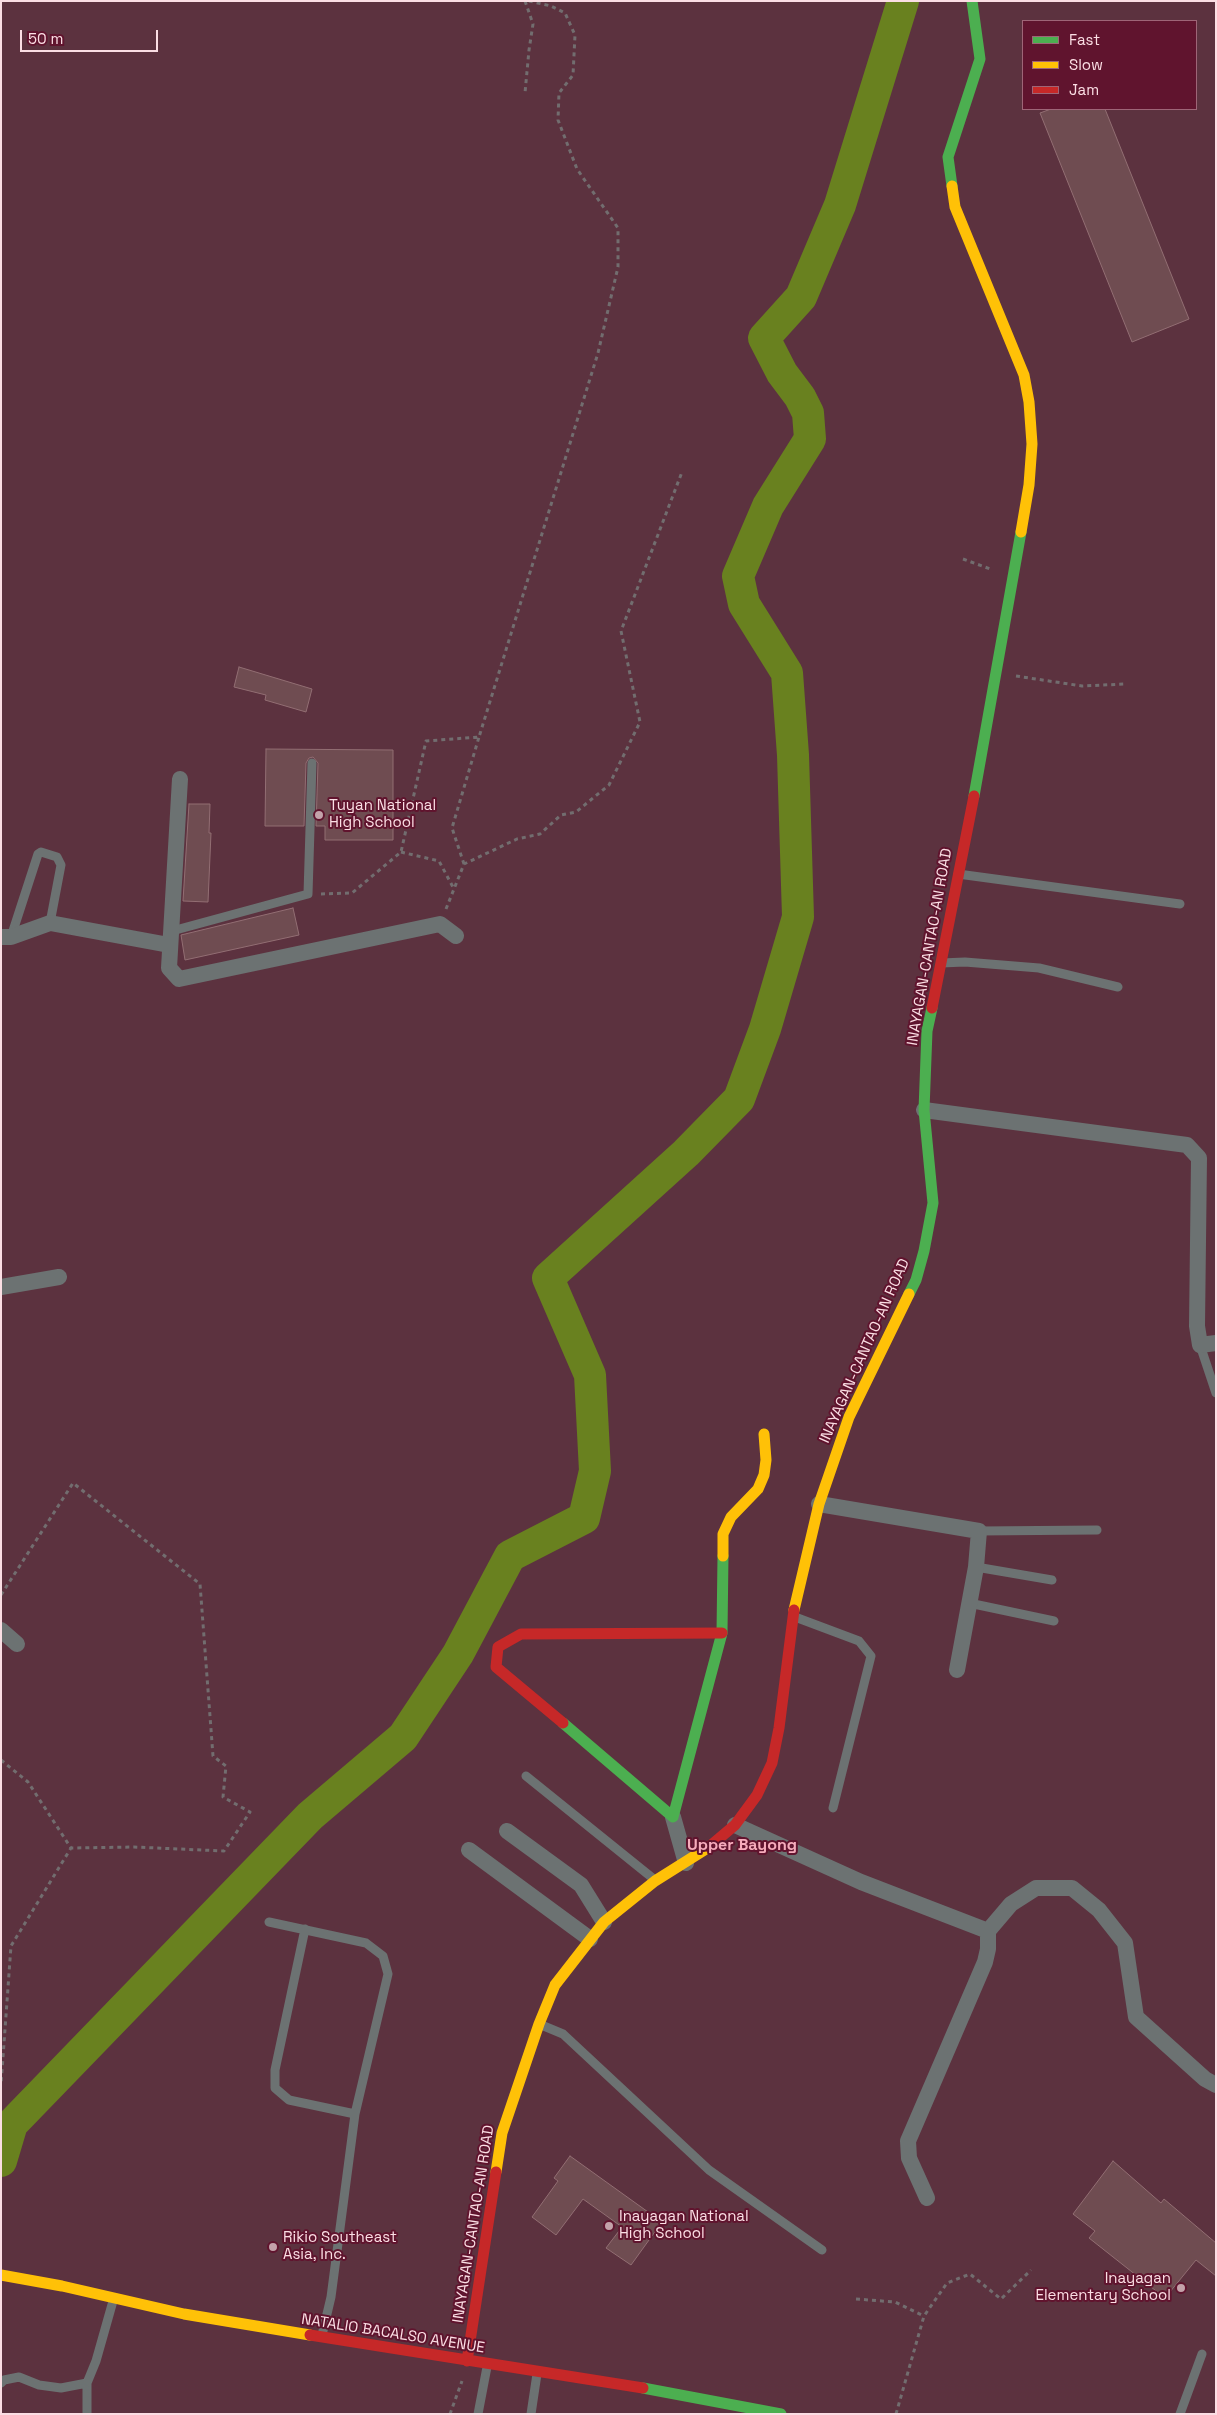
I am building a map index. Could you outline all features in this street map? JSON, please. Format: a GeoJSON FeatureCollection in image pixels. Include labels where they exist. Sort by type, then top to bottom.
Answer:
{"type":"FeatureCollection","features":[{"type":"Feature","properties":{"kind":"main road","name":"INAYAGAN-CANTAO-AN ROAD"},"geometry":{"type":"LineString","coordinates":[[467,2361],[502,2133],[538,2024],[555,1985],[604,1922],[655,1881],[686,1863],[735,1825],[757,1795],[772,1763],[779,1728],[793,1616],[819,1504],[849,1416],[916,1280],[924,1252],[933,1203],[924,1110],[924,1076],[928,1031],[996,674],[1029,485],[1032,444],[1029,402],[1024,375],[955,207],[948,157],[980,59],[972,1]]}},
{"type":"Feature","properties":{"kind":"main road"},"geometry":{"type":"LineString","coordinates":[[722,1633],[521,1634],[498,1647],[496,1666],[673,1817],[722,1633],[723,1534],[731,1517],[758,1488],[764,1475],[766,1460],[764,1434]]}},
{"type":"Feature","properties":{"kind":"main road","name":"NATALIO BACALSO AVENUE"},"geometry":{"type":"LineString","coordinates":[[1,2275],[184,2314],[467,2361],[682,2394],[781,2414]]}},
{"type":"Feature","properties":{"kind":"street"},"geometry":{"type":"LineString","coordinates":[[180,778],[169,968],[179,978],[440,924],[456,936]]}},
{"type":"Feature","properties":{"kind":"street"},"geometry":{"type":"LineString","coordinates":[[6,937],[50,923],[170,938]]}},
{"type":"Feature","properties":{"kind":"street"},"geometry":{"type":"LineString","coordinates":[[924,1110],[1187,1145],[1199,1158],[1197,1326],[1208,1344]]}},
{"type":"Feature","properties":{"kind":"street"},"geometry":{"type":"LineString","coordinates":[[1,1287],[59,1277]]}},
{"type":"Feature","properties":{"kind":"street"},"geometry":{"type":"LineString","coordinates":[[819,1504],[979,1531],[976,1567],[957,1670]]}},
{"type":"Feature","properties":{"kind":"street"},"geometry":{"type":"LineString","coordinates":[[1,1630],[17,1644]]}},
{"type":"Feature","properties":{"kind":"street"},"geometry":{"type":"LineString","coordinates":[[673,1817],[686,1863]]}},
{"type":"Feature","properties":{"kind":"street"},"geometry":{"type":"LineString","coordinates":[[735,1825],[861,1882],[988,1931]]}},
{"type":"Feature","properties":{"kind":"street"},"geometry":{"type":"LineString","coordinates":[[507,1831],[581,1885],[604,1922]]}},
{"type":"Feature","properties":{"kind":"street"},"geometry":{"type":"LineString","coordinates":[[469,1850],[590,1939]]}},
{"type":"Feature","properties":{"kind":"street"},"geometry":{"type":"LineString","coordinates":[[927,2198],[910,2158],[908,2141],[985,1962],[988,1949],[988,1931],[1011,1904],[1036,1888],[1072,1888],[1099,1910],[1125,1943],[1136,2017],[1205,2079],[1216,2086]]}},
{"type":"Feature","properties":{"kind":"lane"},"geometry":{"type":"LineString","coordinates":[[170,938],[308,894],[312,763]]}},
{"type":"Feature","properties":{"kind":"lane"},"geometry":{"type":"LineString","coordinates":[[6,937],[38,854],[41,852],[57,857],[61,865],[50,923]]}},
{"type":"Feature","properties":{"kind":"lane"},"geometry":{"type":"LineString","coordinates":[[958,874],[1180,904]]}},
{"type":"Feature","properties":{"kind":"lane"},"geometry":{"type":"LineString","coordinates":[[940,963],[965,962],[1039,968],[1118,987]]}},
{"type":"Feature","properties":{"kind":"lane"},"geometry":{"type":"LineString","coordinates":[[1208,1344],[1216,1394]]}},
{"type":"Feature","properties":{"kind":"lane"},"geometry":{"type":"LineString","coordinates":[[979,1531],[1097,1530]]}},
{"type":"Feature","properties":{"kind":"lane"},"geometry":{"type":"LineString","coordinates":[[976,1567],[1052,1580]]}},
{"type":"Feature","properties":{"kind":"lane"},"geometry":{"type":"LineString","coordinates":[[969,1603],[1054,1621]]}},
{"type":"Feature","properties":{"kind":"lane"},"geometry":{"type":"LineString","coordinates":[[793,1616],[859,1642],[871,1656],[834,1808]]}},
{"type":"Feature","properties":{"kind":"lane"},"geometry":{"type":"LineString","coordinates":[[526,1776],[655,1881]]}},
{"type":"Feature","properties":{"kind":"lane"},"geometry":{"type":"LineString","coordinates":[[269,1922],[366,1943],[383,1956],[388,1974],[355,2114],[331,2297],[322,2337]]}},
{"type":"Feature","properties":{"kind":"lane"},"geometry":{"type":"LineString","coordinates":[[305,1929],[275,2070],[274,2088],[289,2100],[355,2114]]}},
{"type":"Feature","properties":{"kind":"lane"},"geometry":{"type":"LineString","coordinates":[[538,2024],[563,2034],[710,2170],[822,2250]]}},
{"type":"Feature","properties":{"kind":"lane"},"geometry":{"type":"LineString","coordinates":[[87,2414],[87,2382],[96,2360],[114,2298]]}},
{"type":"Feature","properties":{"kind":"lane"},"geometry":{"type":"LineString","coordinates":[[1180,2414],[1202,2354]]}},
{"type":"Feature","properties":{"kind":"lane"},"geometry":{"type":"LineString","coordinates":[[478,2414],[487,2364]]}},
{"type":"Feature","properties":{"kind":"lane"},"geometry":{"type":"LineString","coordinates":[[531,2414],[537,2372]]}},
{"type":"Feature","properties":{"kind":"lane"},"geometry":{"type":"LineString","coordinates":[[1,2383],[4,2380],[18,2377],[39,2386],[61,2388],[87,2382]]}},
{"type":"Feature","properties":{"kind":"path"},"geometry":{"type":"LineString","coordinates":[[440,924],[464,864],[452,828],[598,353],[618,267],[618,228],[577,169],[558,120],[559,93],[573,76],[575,35],[565,13],[551,6],[527,1],[533,24],[528,50],[525,93]]}},
{"type":"Feature","properties":{"kind":"path"},"geometry":{"type":"LineString","coordinates":[[464,864],[517,839],[540,834],[561,814],[576,812],[609,785],[640,722],[621,631],[682,472]]}},
{"type":"Feature","properties":{"kind":"path"},"geometry":{"type":"LineString","coordinates":[[963,559],[1013,577]]}},
{"type":"Feature","properties":{"kind":"path"},"geometry":{"type":"LineString","coordinates":[[996,674],[1082,686],[1125,684]]}},
{"type":"Feature","properties":{"kind":"path"},"geometry":{"type":"LineString","coordinates":[[308,894],[352,893],[401,852],[426,740],[479,737]]}},
{"type":"Feature","properties":{"kind":"path"},"geometry":{"type":"LineString","coordinates":[[401,852],[439,861],[454,890]]}},
{"type":"Feature","properties":{"kind":"path"},"geometry":{"type":"LineString","coordinates":[[1,1595],[73,1483],[200,1584],[213,1756],[226,1766],[222,1797],[250,1812],[224,1851],[134,1847],[71,1848]]}},
{"type":"Feature","properties":{"kind":"path"},"geometry":{"type":"LineString","coordinates":[[1,1760],[28,1782],[71,1848]]}},
{"type":"Feature","properties":{"kind":"path"},"geometry":{"type":"LineString","coordinates":[[1,2085],[11,1946],[71,1848]]}},
{"type":"Feature","properties":{"kind":"path"},"geometry":{"type":"LineString","coordinates":[[896,2414],[924,2316],[947,2283],[970,2274],[1001,2299],[1031,2270]]}},
{"type":"Feature","properties":{"kind":"path"},"geometry":{"type":"LineString","coordinates":[[856,2300],[895,2302],[924,2316]]}},
{"type":"Feature","properties":{"kind":"path"},"geometry":{"type":"LineString","coordinates":[[450,2414],[467,2361]]}},
{"type":"Feature","properties":{"kind":"building"},"geometry":{"type":"Polygon","coordinates":[[[1048,110],[1105,110],[1189,319],[1132,342],[1040,113],[1048,110]]]}},
{"type":"Feature","properties":{"kind":"building"},"geometry":{"type":"Polygon","coordinates":[[[239,667],[312,689],[306,712],[265,700],[266,695],[234,687],[239,667]]]}},
{"type":"Feature","properties":{"kind":"building"},"geometry":{"type":"Polygon","coordinates":[[[266,749],[393,750],[393,840],[325,840],[325,826],[316,826],[318,763],[313,757],[309,758],[306,763],[304,826],[265,826],[266,749]]]}},
{"type":"Feature","properties":{"kind":"building"},"geometry":{"type":"Polygon","coordinates":[[[189,804],[210,804],[209,833],[211,833],[208,902],[183,901],[189,804]]]}},
{"type":"Feature","properties":{"kind":"building"},"geometry":{"type":"Polygon","coordinates":[[[293,908],[299,935],[185,960],[181,935],[293,908]]]}},
{"type":"Feature","properties":{"kind":"building"},"geometry":{"type":"Polygon","coordinates":[[[570,2156],[662,2222],[631,2265],[606,2248],[622,2227],[583,2199],[556,2235],[532,2217],[558,2181],[554,2178],[570,2156]]]}},
{"type":"Feature","properties":{"kind":"building","name":"Inayagan Elementary School"},"geometry":{"type":"Polygon","coordinates":[[[1113,2161],[1161,2203],[1164,2199],[1216,2243],[1216,2276],[1196,2260],[1165,2298],[1089,2238],[1095,2231],[1073,2214],[1113,2161]]]}},
{"type":"Feature","properties":{"kind":"waterway"},"geometry":{"type":"LineString","coordinates":[[1,2161],[12,2124],[310,1816],[403,1737],[458,1654],[510,1556],[584,1518],[595,1471],[590,1375],[548,1278],[686,1153],[739,1099],[765,1029],[798,917],[793,755],[787,673],[744,604],[738,576],[768,506],[810,439],[808,413],[800,397],[782,373],[764,338],[801,297],[840,205],[903,1]]}},
{"type":"Feature","properties":{"kind":"traffic: fast"},"geometry":{"type":"LineString","coordinates":[[952,186],[948,157],[980,59],[972,1]]}},
{"type":"Feature","properties":{"kind":"traffic: fast"},"geometry":{"type":"LineString","coordinates":[[974,796],[1021,532]]}},
{"type":"Feature","properties":{"kind":"traffic: fast"},"geometry":{"type":"LineString","coordinates":[[909,1294],[916,1280],[924,1251],[933,1203],[924,1110],[927,1031],[932,1008]]}},
{"type":"Feature","properties":{"kind":"traffic: fast"},"geometry":{"type":"LineString","coordinates":[[563,1723],[673,1817],[722,1633],[723,1556]]}},
{"type":"Feature","properties":{"kind":"traffic: fast"},"geometry":{"type":"LineString","coordinates":[[643,2388],[781,2414]]}},
{"type":"Feature","properties":{"kind":"traffic: slow"},"geometry":{"type":"LineString","coordinates":[[952,186],[955,207],[1024,375],[1029,402],[1032,444],[1029,485],[1021,532]]}},
{"type":"Feature","properties":{"kind":"traffic: slow"},"geometry":{"type":"LineString","coordinates":[[794,1610],[819,1504],[849,1417],[909,1294]]}},
{"type":"Feature","properties":{"kind":"traffic: slow"},"geometry":{"type":"LineString","coordinates":[[723,1556],[723,1534],[731,1517],[758,1489],[764,1475],[766,1460],[764,1434]]}},
{"type":"Feature","properties":{"kind":"traffic: slow"},"geometry":{"type":"LineString","coordinates":[[496,2172],[502,2133],[539,2024],[555,1985],[604,1922],[655,1881],[709,1847]]}},
{"type":"Feature","properties":{"kind":"traffic: slow"},"geometry":{"type":"LineString","coordinates":[[1,2275],[62,2286],[184,2314],[310,2335]]}},
{"type":"Feature","properties":{"kind":"traffic: jam"},"geometry":{"type":"LineString","coordinates":[[932,1008],[974,796]]}},
{"type":"Feature","properties":{"kind":"traffic: jam"},"geometry":{"type":"LineString","coordinates":[[709,1847],[735,1825],[757,1795],[772,1763],[779,1728],[794,1610]]}},
{"type":"Feature","properties":{"kind":"traffic: jam"},"geometry":{"type":"LineString","coordinates":[[563,1723],[496,1667],[498,1647],[521,1634],[722,1633]]}},
{"type":"Feature","properties":{"kind":"traffic: jam"},"geometry":{"type":"LineString","coordinates":[[467,2361],[496,2172]]}},
{"type":"Feature","properties":{"kind":"traffic: jam"},"geometry":{"type":"LineString","coordinates":[[310,2335],[643,2388]]}},
{"type":"Feature","properties":{"kind":"place","name":"Tuyan National High School"},"geometry":{"type":"Point","coordinates":[319,815]}},
{"type":"Feature","properties":{"kind":"place","name":"Inayagan National High School"},"geometry":{"type":"Point","coordinates":[609,2226]}},
{"type":"Feature","properties":{"kind":"place","name":"Rikio Southeast Asia, Inc."},"geometry":{"type":"Point","coordinates":[273,2247]}},
{"type":"Feature","properties":{"kind":"place","name":"Inayagan Elementary School"},"geometry":{"type":"Point","coordinates":[1181,2288]}},
{"type":"Feature","properties":{"kind":"district","name":"Upper Bayong"},"geometry":{"type":"Point","coordinates":[742,1846]}}]}
